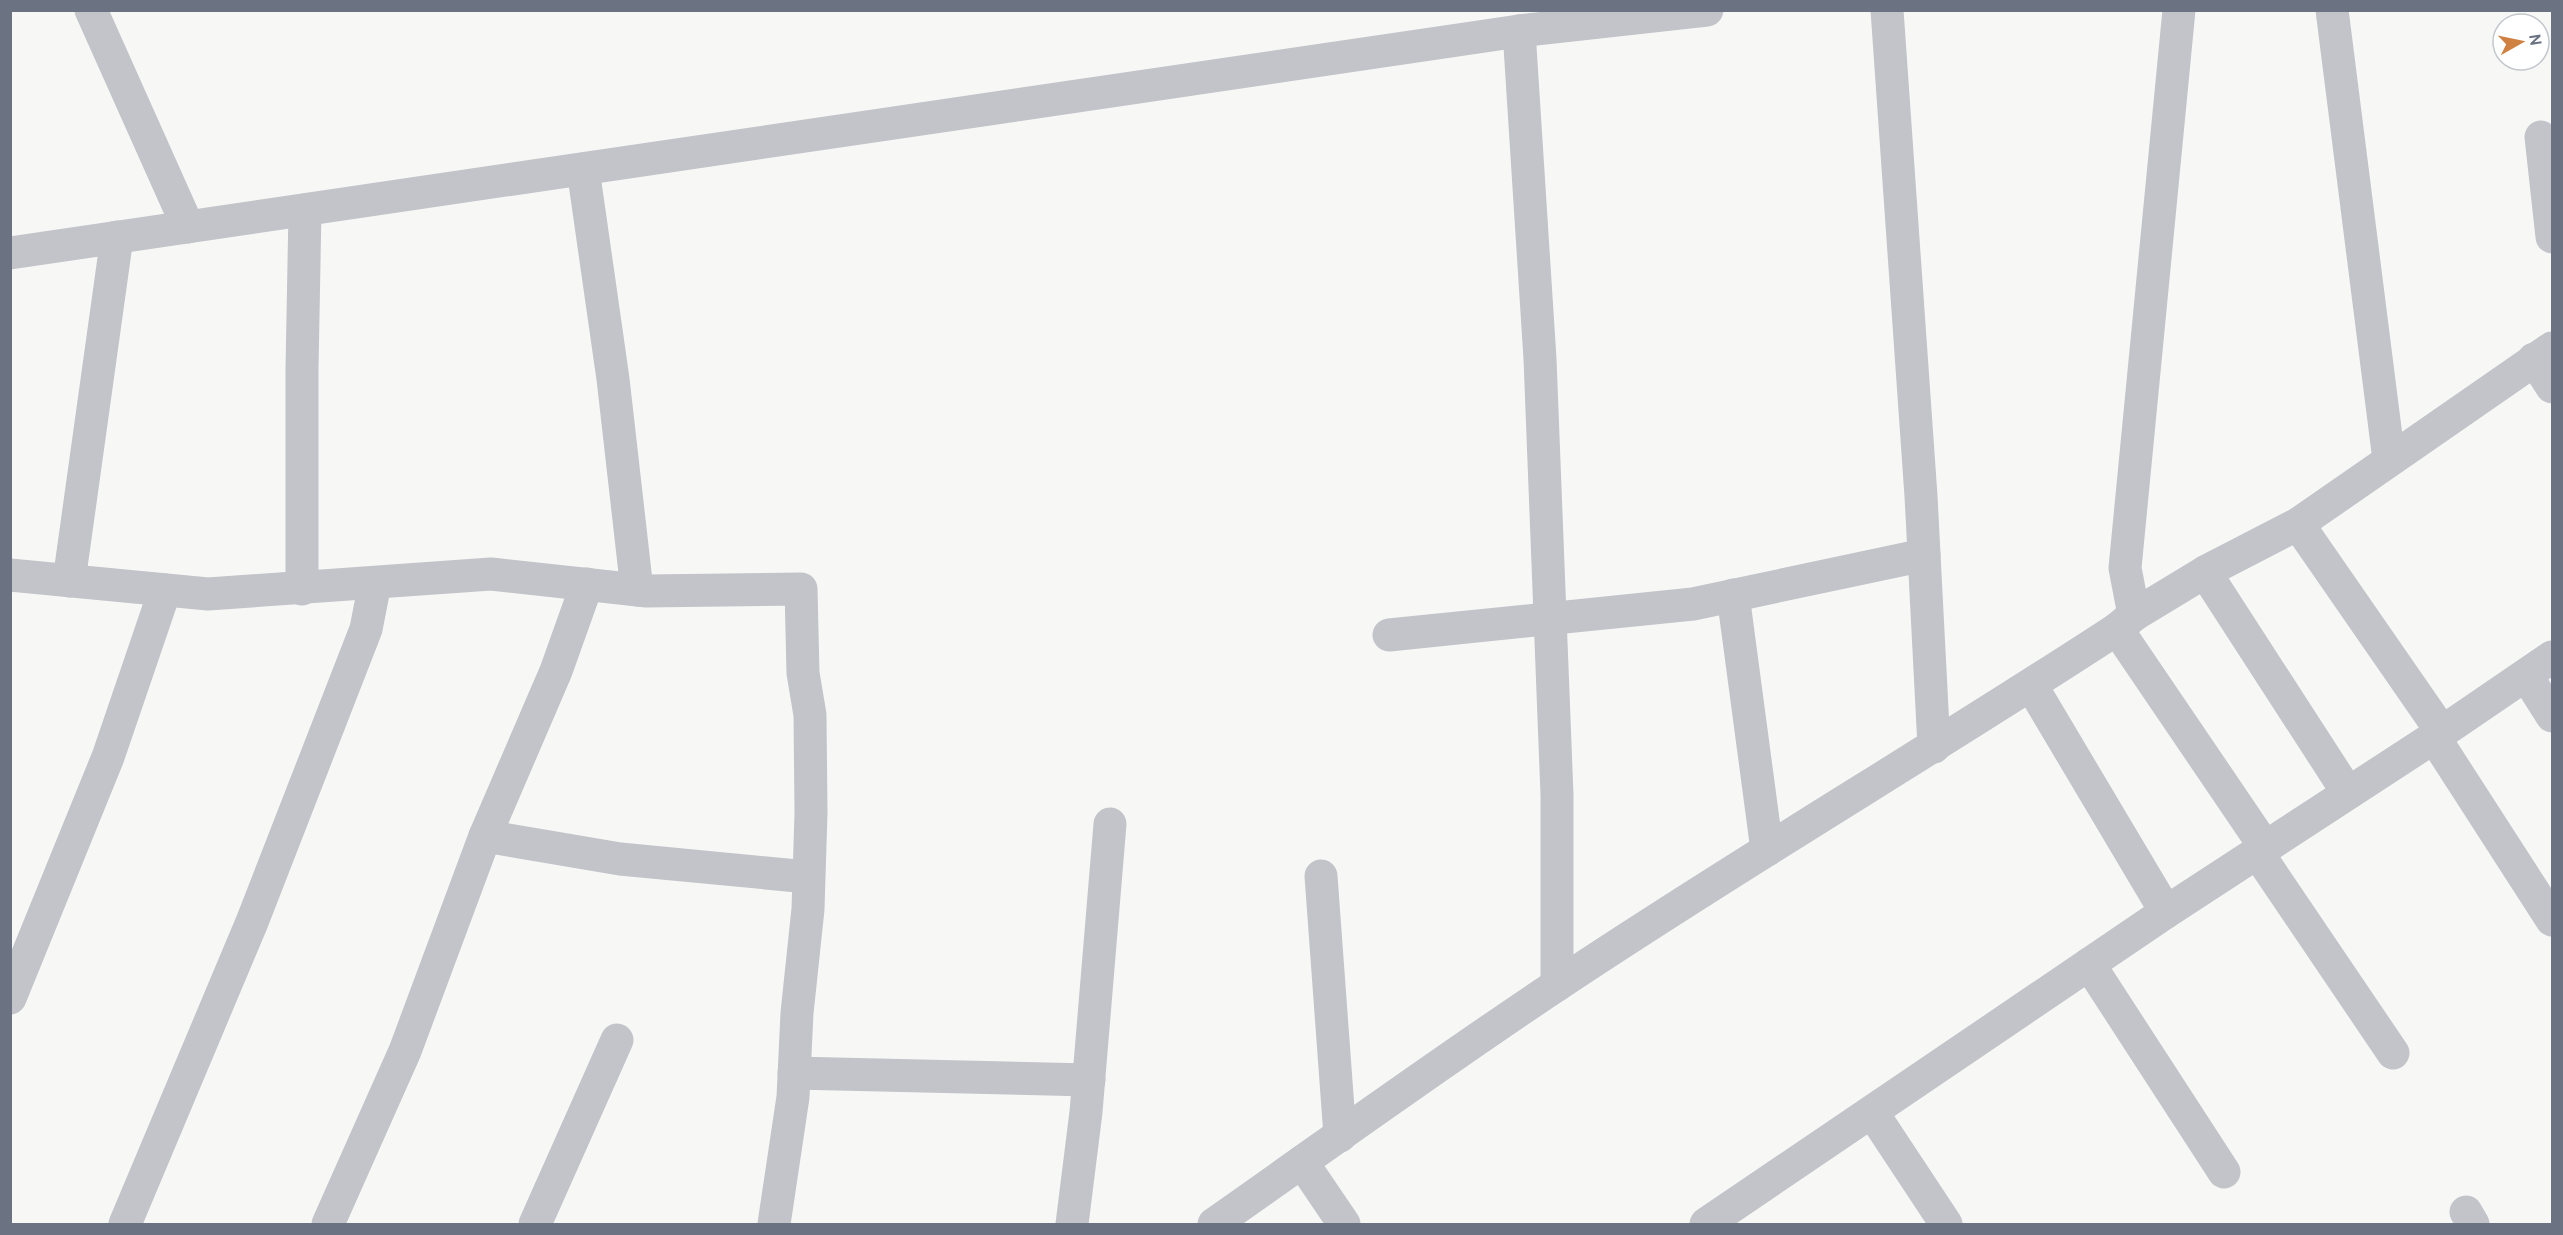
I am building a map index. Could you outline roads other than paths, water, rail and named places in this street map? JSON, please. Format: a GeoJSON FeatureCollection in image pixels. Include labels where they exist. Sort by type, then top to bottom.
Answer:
{"type":"FeatureCollection","features":[{"type":"Feature","properties":{"kind":"street"},"geometry":{"type":"LineString","coordinates":[[91,10],[188,227]]}},
{"type":"Feature","properties":{"kind":"street"},"geometry":{"type":"LineString","coordinates":[[10,253],[1519,31],[1707,10]]}},
{"type":"Feature","properties":{"kind":"street"},"geometry":{"type":"LineString","coordinates":[[1887,10],[1924,555],[1934,747]]}},
{"type":"Feature","properties":{"kind":"street"},"geometry":{"type":"LineString","coordinates":[[2179,10],[2125,568],[2126,622],[2261,850],[2393,1053]]}},
{"type":"Feature","properties":{"kind":"street"},"geometry":{"type":"LineString","coordinates":[[2332,10],[2389,460]]}},
{"type":"Feature","properties":{"kind":"street"},"geometry":{"type":"LineString","coordinates":[[1519,31],[1540,359],[1557,795],[1557,985]]}},
{"type":"Feature","properties":{"kind":"street"},"geometry":{"type":"LineString","coordinates":[[2541,137],[2553,237]]}},
{"type":"Feature","properties":{"kind":"street"},"geometry":{"type":"LineString","coordinates":[[583,169],[613,379],[638,590]]}},
{"type":"Feature","properties":{"kind":"street"},"geometry":{"type":"LineString","coordinates":[[302,589],[305,210]]}},
{"type":"Feature","properties":{"kind":"street"},"geometry":{"type":"LineString","coordinates":[[69,581],[117,237]]}},
{"type":"Feature","properties":{"kind":"street"},"geometry":{"type":"LineString","coordinates":[[1214,1224],[1557,985],[1767,850],[1934,747],[2126,622],[2205,573],[2298,524],[2543,353],[2553,387]]}},
{"type":"Feature","properties":{"kind":"street"},"geometry":{"type":"LineString","coordinates":[[2298,524],[2438,735],[2553,920]]}},
{"type":"Feature","properties":{"kind":"street"},"geometry":{"type":"LineString","coordinates":[[1389,635],[1693,604],[1924,555]]}},
{"type":"Feature","properties":{"kind":"street"},"geometry":{"type":"LineString","coordinates":[[2205,573],[2348,793]]}},
{"type":"Feature","properties":{"kind":"street"},"geometry":{"type":"LineString","coordinates":[[10,575],[208,594],[491,574],[638,590],[801,588],[803,673],[810,715],[811,813],[793,1097],[774,1224]]}},
{"type":"Feature","properties":{"kind":"street"},"geometry":{"type":"LineString","coordinates":[[125,1224],[252,922],[362,640],[375,583]]}},
{"type":"Feature","properties":{"kind":"street"},"geometry":{"type":"LineString","coordinates":[[328,1224],[405,1051],[485,836],[556,671],[587,584]]}},
{"type":"Feature","properties":{"kind":"street"},"geometry":{"type":"LineString","coordinates":[[10,998],[108,757],[165,590]]}},
{"type":"Feature","properties":{"kind":"street"},"geometry":{"type":"LineString","coordinates":[[1733,595],[1767,850]]}},
{"type":"Feature","properties":{"kind":"street"},"geometry":{"type":"LineString","coordinates":[[1706,1224],[2166,912],[2438,735],[2553,657]]}},
{"type":"Feature","properties":{"kind":"street"},"geometry":{"type":"LineString","coordinates":[[2526,675],[2553,716]]}},
{"type":"Feature","properties":{"kind":"street"},"geometry":{"type":"LineString","coordinates":[[2031,685],[2166,912]]}},
{"type":"Feature","properties":{"kind":"street"},"geometry":{"type":"LineString","coordinates":[[1072,1224],[1089,1080],[1110,824]]}},
{"type":"Feature","properties":{"kind":"street"},"geometry":{"type":"LineString","coordinates":[[485,836],[620,859],[808,877]]}},
{"type":"Feature","properties":{"kind":"street"},"geometry":{"type":"LineString","coordinates":[[1321,876],[1340,1136]]}},
{"type":"Feature","properties":{"kind":"street"},"geometry":{"type":"LineString","coordinates":[[2089,964],[2224,1172]]}},
{"type":"Feature","properties":{"kind":"street"},"geometry":{"type":"LineString","coordinates":[[535,1224],[617,1040]]}},
{"type":"Feature","properties":{"kind":"street"},"geometry":{"type":"LineString","coordinates":[[794,1073],[1089,1080]]}},
{"type":"Feature","properties":{"kind":"street"},"geometry":{"type":"LineString","coordinates":[[1872,1112],[1946,1224]]}},
{"type":"Feature","properties":{"kind":"street"},"geometry":{"type":"LineString","coordinates":[[1302,1162],[1344,1224]]}}]}
